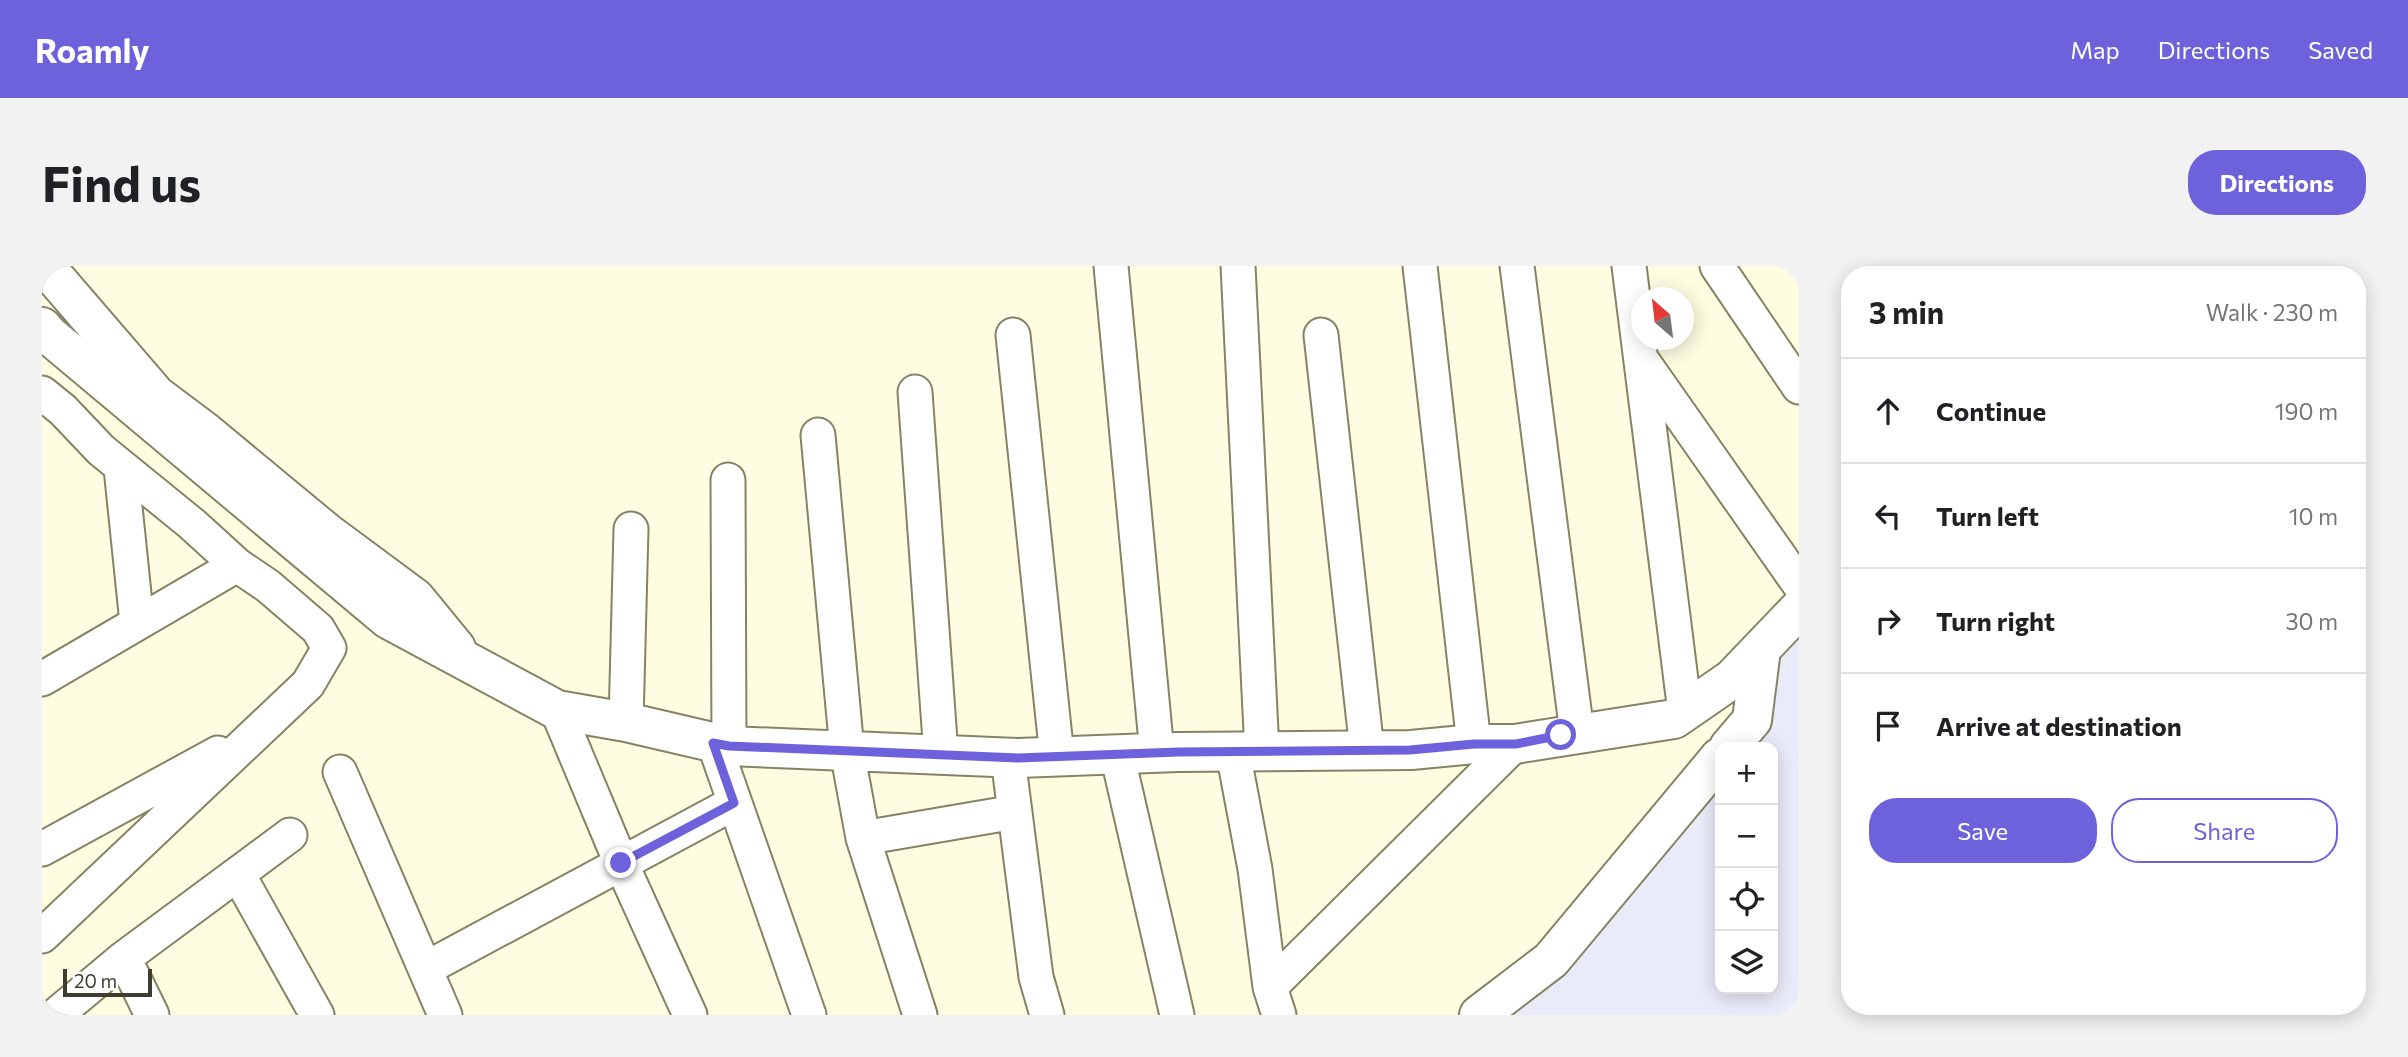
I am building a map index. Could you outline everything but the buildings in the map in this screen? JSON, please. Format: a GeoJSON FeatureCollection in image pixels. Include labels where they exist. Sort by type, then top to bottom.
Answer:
{"type":"FeatureCollection","features":[{"type":"Feature","properties":{"kind":"street"},"geometry":{"type":"LineString","coordinates":[[45,266],[156,395],[326,532],[415,598],[466,661]]}},
{"type":"Feature","properties":{"kind":"street"},"geometry":{"type":"LineString","coordinates":[[1111,266],[1157,753]]}},
{"type":"Feature","properties":{"kind":"street"},"geometry":{"type":"LineString","coordinates":[[1238,266],[1247,752],[1255,869],[1274,1001]]}},
{"type":"Feature","properties":{"kind":"street"},"geometry":{"type":"LineString","coordinates":[[1420,266],[1474,744]]}},
{"type":"Feature","properties":{"kind":"street"},"geometry":{"type":"LineString","coordinates":[[1517,266],[1577,733]]}},
{"type":"Feature","properties":{"kind":"street"},"geometry":{"type":"LineString","coordinates":[[1629,266],[1685,712]]}},
{"type":"Feature","properties":{"kind":"street"},"geometry":{"type":"LineString","coordinates":[[1717,266],[1799,387]]}},
{"type":"Feature","properties":{"kind":"street"},"geometry":{"type":"LineString","coordinates":[[42,327],[236,494],[388,619],[557,710],[626,722],[721,744],[1008,758],[1410,750],[1474,744],[1516,744],[1674,719],[1732,678],[1799,609]]}},
{"type":"Feature","properties":{"kind":"street"},"geometry":{"type":"LineString","coordinates":[[1321,334],[1367,750]]}},
{"type":"Feature","properties":{"kind":"street"},"geometry":{"type":"LineString","coordinates":[[1013,335],[1058,757]]}},
{"type":"Feature","properties":{"kind":"street"},"geometry":{"type":"LineString","coordinates":[[1640,358],[1799,584]]}},
{"type":"Feature","properties":{"kind":"street"},"geometry":{"type":"LineString","coordinates":[[915,392],[941,755]]}},
{"type":"Feature","properties":{"kind":"street"},"geometry":{"type":"LineString","coordinates":[[42,393],[121,468],[192,524],[237,565],[268,586],[317,629],[329,648],[308,684],[42,936]]}},
{"type":"Feature","properties":{"kind":"street"},"geometry":{"type":"LineString","coordinates":[[818,435],[847,751],[863,838],[920,1015]]}},
{"type":"Feature","properties":{"kind":"street"},"geometry":{"type":"LineString","coordinates":[[121,468],[137,623]]}},
{"type":"Feature","properties":{"kind":"street"},"geometry":{"type":"LineString","coordinates":[[728,480],[721,744],[734,803],[809,1015]]}},
{"type":"Feature","properties":{"kind":"street"},"geometry":{"type":"LineString","coordinates":[[626,722],[631,529]]}},
{"type":"Feature","properties":{"kind":"street"},"geometry":{"type":"LineString","coordinates":[[42,679],[237,565]]}},
{"type":"Feature","properties":{"kind":"street"},"geometry":{"type":"LineString","coordinates":[[1733,742],[1752,720],[1761,649]]}},
{"type":"Feature","properties":{"kind":"street"},"geometry":{"type":"LineString","coordinates":[[557,710],[621,863],[690,1015]]}},
{"type":"Feature","properties":{"kind":"street"},"geometry":{"type":"LineString","coordinates":[[42,849],[258,732]]}},
{"type":"Feature","properties":{"kind":"street"},"geometry":{"type":"LineString","coordinates":[[1274,1001],[1516,744]]}},
{"type":"Feature","properties":{"kind":"street"},"geometry":{"type":"LineString","coordinates":[[1117,754],[1177,1015]]}},
{"type":"Feature","properties":{"kind":"street"},"geometry":{"type":"LineString","coordinates":[[1008,758],[1036,977],[1047,1015]]}},
{"type":"Feature","properties":{"kind":"street"},"geometry":{"type":"LineString","coordinates":[[1479,1015],[1551,960],[1715,763]]}},
{"type":"Feature","properties":{"kind":"street"},"geometry":{"type":"LineString","coordinates":[[340,772],[445,1015]]}},
{"type":"Feature","properties":{"kind":"street"},"geometry":{"type":"LineString","coordinates":[[425,969],[734,803]]}},
{"type":"Feature","properties":{"kind":"street"},"geometry":{"type":"LineString","coordinates":[[863,838],[1015,812]]}},
{"type":"Feature","properties":{"kind":"street"},"geometry":{"type":"LineString","coordinates":[[56,1015],[124,958],[290,835]]}},
{"type":"Feature","properties":{"kind":"street"},"geometry":{"type":"LineString","coordinates":[[239,874],[317,1015]]}},
{"type":"Feature","properties":{"kind":"street"},"geometry":{"type":"LineString","coordinates":[[124,958],[152,1015]]}},
{"type":"Feature","properties":{"kind":"shaded area"},"geometry":{"type":"Polygon","coordinates":[[[1799,609],[1799,1015],[1480,1015],[1715,764],[1715,994],[1778,994],[1778,742],[1732,742],[1799,609]]]}},
{"type":"Feature","properties":{"kind":"route"},"geometry":{"type":"LineString","coordinates":[[621,863],[734,803],[713,743],[729,746],[1018,758],[1178,752],[1410,750],[1474,744],[1516,744],[1561,735]]}}]}
